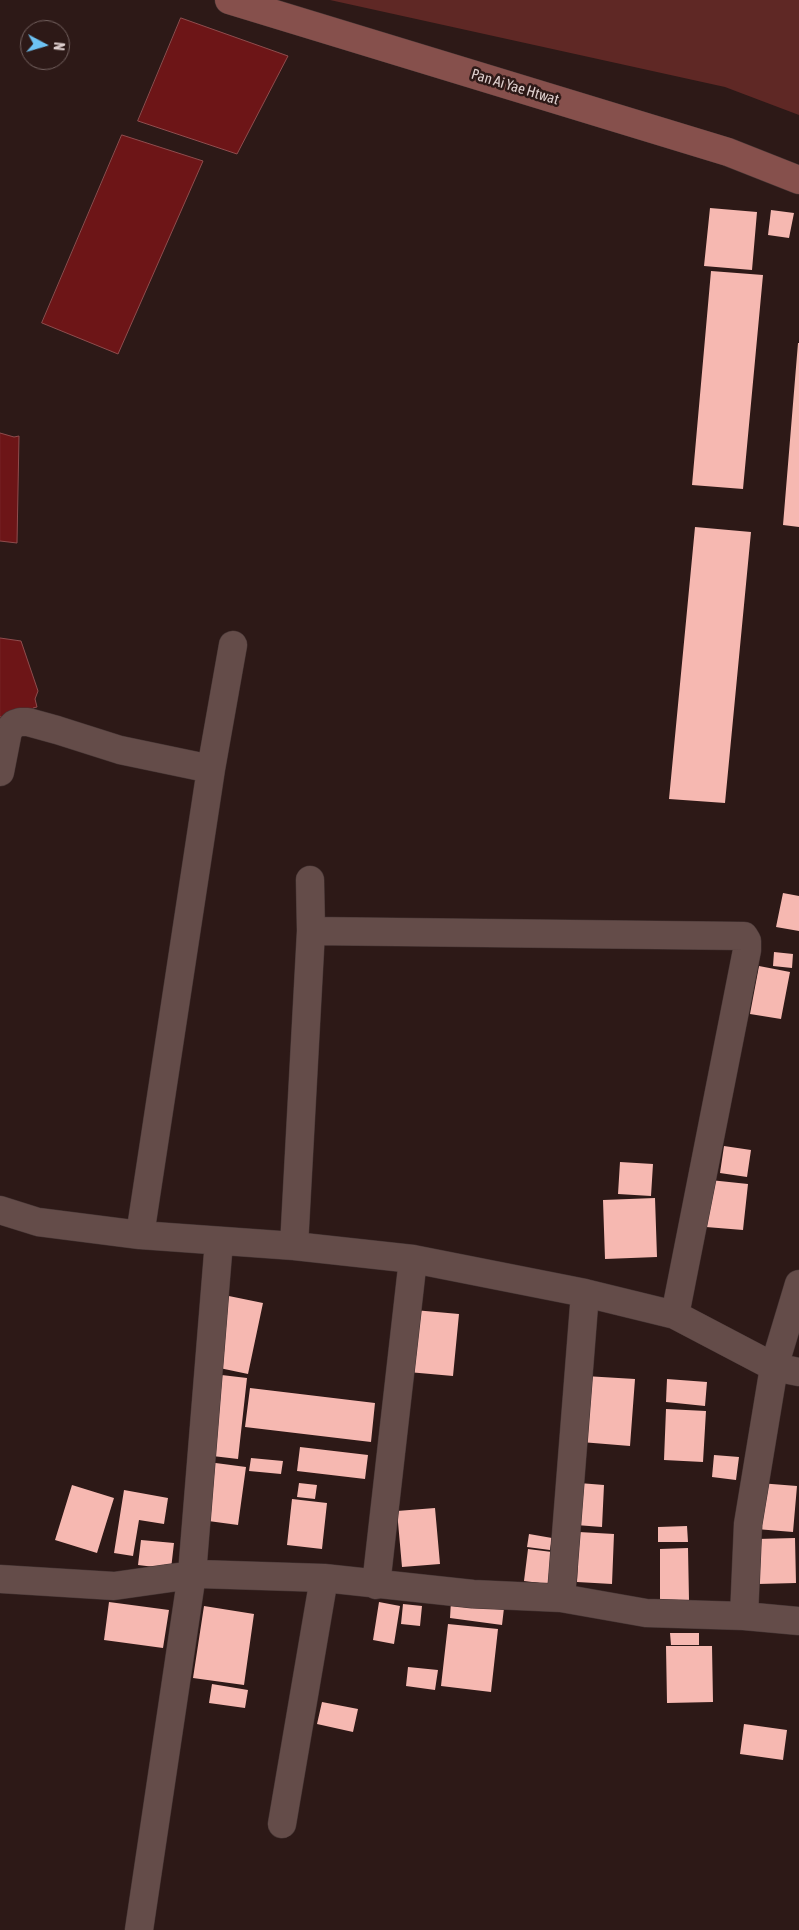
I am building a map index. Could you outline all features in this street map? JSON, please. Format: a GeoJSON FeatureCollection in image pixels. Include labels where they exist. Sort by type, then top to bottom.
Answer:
{"type":"FeatureCollection","features":[{"type":"Feature","properties":{"kind":"street","name":"Pan Ai Yae Htwat"},"geometry":{"type":"LineString","coordinates":[[229,0],[728,152],[799,180]]}},
{"type":"Feature","properties":{"kind":"street"},"geometry":{"type":"LineString","coordinates":[[140,1235],[211,769],[233,645]]}},
{"type":"Feature","properties":{"kind":"street"},"geometry":{"type":"LineString","coordinates":[[0,772],[8,730],[14,724],[20,722],[47,728],[120,750],[211,769]]}},
{"type":"Feature","properties":{"kind":"street"},"geometry":{"type":"LineString","coordinates":[[294,1246],[311,931],[310,880]]}},
{"type":"Feature","properties":{"kind":"street"},"geometry":{"type":"LineString","coordinates":[[311,931],[744,936],[747,941],[747,950],[675,1315]]}},
{"type":"Feature","properties":{"kind":"street"},"geometry":{"type":"LineString","coordinates":[[0,1210],[38,1222],[140,1235],[294,1246],[412,1259],[585,1293],[675,1315],[787,1369]]}},
{"type":"Feature","properties":{"kind":"street"},"geometry":{"type":"LineString","coordinates":[[139,1930],[192,1574],[219,1241]]}},
{"type":"Feature","properties":{"kind":"street"},"geometry":{"type":"LineString","coordinates":[[376,1585],[412,1259]]}},
{"type":"Feature","properties":{"kind":"street"},"geometry":{"type":"LineString","coordinates":[[744,1616],[748,1524],[787,1369],[799,1284]]}},
{"type":"Feature","properties":{"kind":"street"},"geometry":{"type":"LineString","coordinates":[[561,1598],[585,1293]]}},
{"type":"Feature","properties":{"kind":"street"},"geometry":{"type":"LineString","coordinates":[[0,1580],[114,1586],[192,1574],[324,1578],[473,1594],[561,1598],[646,1613],[744,1616],[799,1621]]}},
{"type":"Feature","properties":{"kind":"street"},"geometry":{"type":"LineString","coordinates":[[282,1824],[324,1578]]}},
{"type":"Feature","properties":{"kind":"shaded area"},"geometry":{"type":"Polygon","coordinates":[[[330,0],[799,0],[799,115],[725,87],[330,0]]]}},
{"type":"Feature","properties":{"kind":"shaded area"},"geometry":{"type":"Polygon","coordinates":[[[181,18],[288,56],[237,154],[138,121],[181,18]]]}},
{"type":"Feature","properties":{"kind":"shaded area"},"geometry":{"type":"Polygon","coordinates":[[[122,135],[203,161],[118,354],[42,323],[122,135]]]}},
{"type":"Feature","properties":{"kind":"shaded area"},"geometry":{"type":"Polygon","coordinates":[[[0,433],[14,437],[19,436],[17,543],[0,541],[0,433]]]}},
{"type":"Feature","properties":{"kind":"shaded area"},"geometry":{"type":"Polygon","coordinates":[[[0,638],[21,641],[38,691],[35,699],[37,707],[33,708],[30,718],[0,717],[0,638]]]}},
{"type":"Feature","properties":{"kind":"building"},"geometry":{"type":"Polygon","coordinates":[[[710,208],[757,212],[752,270],[704,266],[710,208]]]}},
{"type":"Feature","properties":{"kind":"building"},"geometry":{"type":"Polygon","coordinates":[[[771,210],[794,213],[789,238],[768,235],[771,210]]]}},
{"type":"Feature","properties":{"kind":"building"},"geometry":{"type":"Polygon","coordinates":[[[711,271],[763,275],[743,489],[692,485],[711,271]]]}},
{"type":"Feature","properties":{"kind":"building"},"geometry":{"type":"Polygon","coordinates":[[[799,343],[799,527],[783,525],[799,343]]]}},
{"type":"Feature","properties":{"kind":"building"},"geometry":{"type":"Polygon","coordinates":[[[695,527],[751,532],[725,803],[669,799],[695,527]]]}},
{"type":"Feature","properties":{"kind":"building"},"geometry":{"type":"Polygon","coordinates":[[[783,893],[799,896],[799,931],[776,927],[783,893]]]}},
{"type":"Feature","properties":{"kind":"building"},"geometry":{"type":"Polygon","coordinates":[[[774,952],[793,954],[792,968],[773,966],[774,952]]]}},
{"type":"Feature","properties":{"kind":"building"},"geometry":{"type":"Polygon","coordinates":[[[759,966],[790,972],[781,1019],[750,1014],[759,966]]]}},
{"type":"Feature","properties":{"kind":"building"},"geometry":{"type":"Polygon","coordinates":[[[724,1146],[751,1150],[747,1177],[720,1173],[724,1146]]]}},
{"type":"Feature","properties":{"kind":"building"},"geometry":{"type":"Polygon","coordinates":[[[620,1162],[653,1164],[651,1196],[618,1194],[620,1162]]]}},
{"type":"Feature","properties":{"kind":"building"},"geometry":{"type":"Polygon","coordinates":[[[710,1180],[748,1184],[743,1230],[706,1227],[710,1180]]]}},
{"type":"Feature","properties":{"kind":"building"},"geometry":{"type":"Polygon","coordinates":[[[655,1198],[657,1257],[605,1259],[603,1200],[655,1198]]]}},
{"type":"Feature","properties":{"kind":"building"},"geometry":{"type":"Polygon","coordinates":[[[224,1295],[263,1303],[248,1374],[210,1366],[224,1295]]]}},
{"type":"Feature","properties":{"kind":"building"},"geometry":{"type":"Polygon","coordinates":[[[414,1310],[459,1314],[453,1376],[408,1372],[414,1310]]]}},
{"type":"Feature","properties":{"kind":"building"},"geometry":{"type":"Polygon","coordinates":[[[213,1374],[247,1378],[238,1459],[204,1455],[213,1374]]]}},
{"type":"Feature","properties":{"kind":"building"},"geometry":{"type":"Polygon","coordinates":[[[585,1376],[635,1379],[630,1446],[581,1442],[585,1376]]]}},
{"type":"Feature","properties":{"kind":"building"},"geometry":{"type":"Polygon","coordinates":[[[667,1379],[707,1382],[705,1406],[666,1402],[667,1379]]]}},
{"type":"Feature","properties":{"kind":"building"},"geometry":{"type":"Polygon","coordinates":[[[250,1388],[375,1403],[371,1442],[245,1427],[250,1388]]]}},
{"type":"Feature","properties":{"kind":"building"},"geometry":{"type":"Polygon","coordinates":[[[666,1409],[706,1411],[703,1462],[664,1460],[666,1409]]]}},
{"type":"Feature","properties":{"kind":"building"},"geometry":{"type":"Polygon","coordinates":[[[300,1447],[368,1455],[365,1479],[297,1471],[300,1447]]]}},
{"type":"Feature","properties":{"kind":"building"},"geometry":{"type":"Polygon","coordinates":[[[714,1455],[739,1457],[736,1480],[712,1477],[714,1455]]]}},
{"type":"Feature","properties":{"kind":"building"},"geometry":{"type":"Polygon","coordinates":[[[251,1458],[283,1461],[281,1474],[249,1471],[251,1458]]]}},
{"type":"Feature","properties":{"kind":"building"},"geometry":{"type":"Polygon","coordinates":[[[208,1462],[246,1467],[238,1525],[201,1520],[208,1462]]]}},
{"type":"Feature","properties":{"kind":"building"},"geometry":{"type":"Polygon","coordinates":[[[299,1483],[317,1485],[315,1499],[297,1497],[299,1483]]]}},
{"type":"Feature","properties":{"kind":"building"},"geometry":{"type":"Polygon","coordinates":[[[579,1483],[604,1485],[602,1527],[576,1525],[579,1483]]]}},
{"type":"Feature","properties":{"kind":"building"},"geometry":{"type":"Polygon","coordinates":[[[759,1483],[797,1486],[793,1532],[756,1529],[759,1483]]]}},
{"type":"Feature","properties":{"kind":"building"},"geometry":{"type":"Polygon","coordinates":[[[72,1485],[114,1498],[97,1553],[55,1540],[72,1485]]]}},
{"type":"Feature","properties":{"kind":"building"},"geometry":{"type":"Polygon","coordinates":[[[124,1490],[168,1498],[164,1524],[139,1520],[133,1556],[114,1553],[124,1490]]]}},
{"type":"Feature","properties":{"kind":"building"},"geometry":{"type":"Polygon","coordinates":[[[292,1499],[327,1503],[322,1549],[287,1545],[292,1499]]]}},
{"type":"Feature","properties":{"kind":"building"},"geometry":{"type":"Polygon","coordinates":[[[435,1508],[440,1564],[402,1567],[397,1511],[435,1508]]]}},
{"type":"Feature","properties":{"kind":"building"},"geometry":{"type":"Polygon","coordinates":[[[687,1526],[688,1542],[658,1542],[658,1527],[687,1526]]]}},
{"type":"Feature","properties":{"kind":"building"},"geometry":{"type":"Polygon","coordinates":[[[579,1532],[614,1534],[612,1584],[577,1582],[579,1532]]]}},
{"type":"Feature","properties":{"kind":"building"},"geometry":{"type":"Polygon","coordinates":[[[529,1534],[552,1538],[550,1550],[527,1547],[529,1534]]]}},
{"type":"Feature","properties":{"kind":"building"},"geometry":{"type":"Polygon","coordinates":[[[795,1538],[796,1583],[758,1584],[757,1539],[795,1538]]]}},
{"type":"Feature","properties":{"kind":"building"},"geometry":{"type":"Polygon","coordinates":[[[141,1540],[174,1543],[171,1569],[138,1565],[141,1540]]]}},
{"type":"Feature","properties":{"kind":"building"},"geometry":{"type":"Polygon","coordinates":[[[688,1548],[689,1600],[660,1600],[660,1549],[688,1548]]]}},
{"type":"Feature","properties":{"kind":"building"},"geometry":{"type":"Polygon","coordinates":[[[528,1549],[560,1553],[556,1585],[524,1581],[528,1549]]]}},
{"type":"Feature","properties":{"kind":"building"},"geometry":{"type":"Polygon","coordinates":[[[451,1601],[504,1608],[502,1625],[450,1618],[451,1601]]]}},
{"type":"Feature","properties":{"kind":"building"},"geometry":{"type":"Polygon","coordinates":[[[109,1602],[169,1610],[163,1648],[104,1640],[109,1602]]]}},
{"type":"Feature","properties":{"kind":"building"},"geometry":{"type":"Polygon","coordinates":[[[379,1602],[400,1606],[394,1644],[373,1640],[379,1602]]]}},
{"type":"Feature","properties":{"kind":"building"},"geometry":{"type":"Polygon","coordinates":[[[403,1604],[422,1606],[420,1626],[401,1624],[403,1604]]]}},
{"type":"Feature","properties":{"kind":"building"},"geometry":{"type":"Polygon","coordinates":[[[204,1606],[254,1614],[244,1685],[193,1678],[204,1606]]]}},
{"type":"Feature","properties":{"kind":"building"},"geometry":{"type":"Polygon","coordinates":[[[448,1624],[498,1629],[491,1692],[441,1686],[448,1624]]]}},
{"type":"Feature","properties":{"kind":"building"},"geometry":{"type":"Polygon","coordinates":[[[670,1633],[699,1633],[699,1645],[671,1645],[670,1633]]]}},
{"type":"Feature","properties":{"kind":"building"},"geometry":{"type":"Polygon","coordinates":[[[666,1646],[712,1646],[713,1702],[667,1703],[666,1646]]]}},
{"type":"Feature","properties":{"kind":"building"},"geometry":{"type":"Polygon","coordinates":[[[408,1667],[438,1670],[435,1690],[406,1686],[408,1667]]]}},
{"type":"Feature","properties":{"kind":"building"},"geometry":{"type":"Polygon","coordinates":[[[212,1684],[248,1690],[245,1708],[209,1703],[212,1684]]]}},
{"type":"Feature","properties":{"kind":"building"},"geometry":{"type":"Polygon","coordinates":[[[322,1702],[358,1709],[353,1732],[317,1724],[322,1702]]]}},
{"type":"Feature","properties":{"kind":"building"},"geometry":{"type":"Polygon","coordinates":[[[744,1724],[787,1730],[783,1760],[740,1754],[744,1724]]]}}]}
